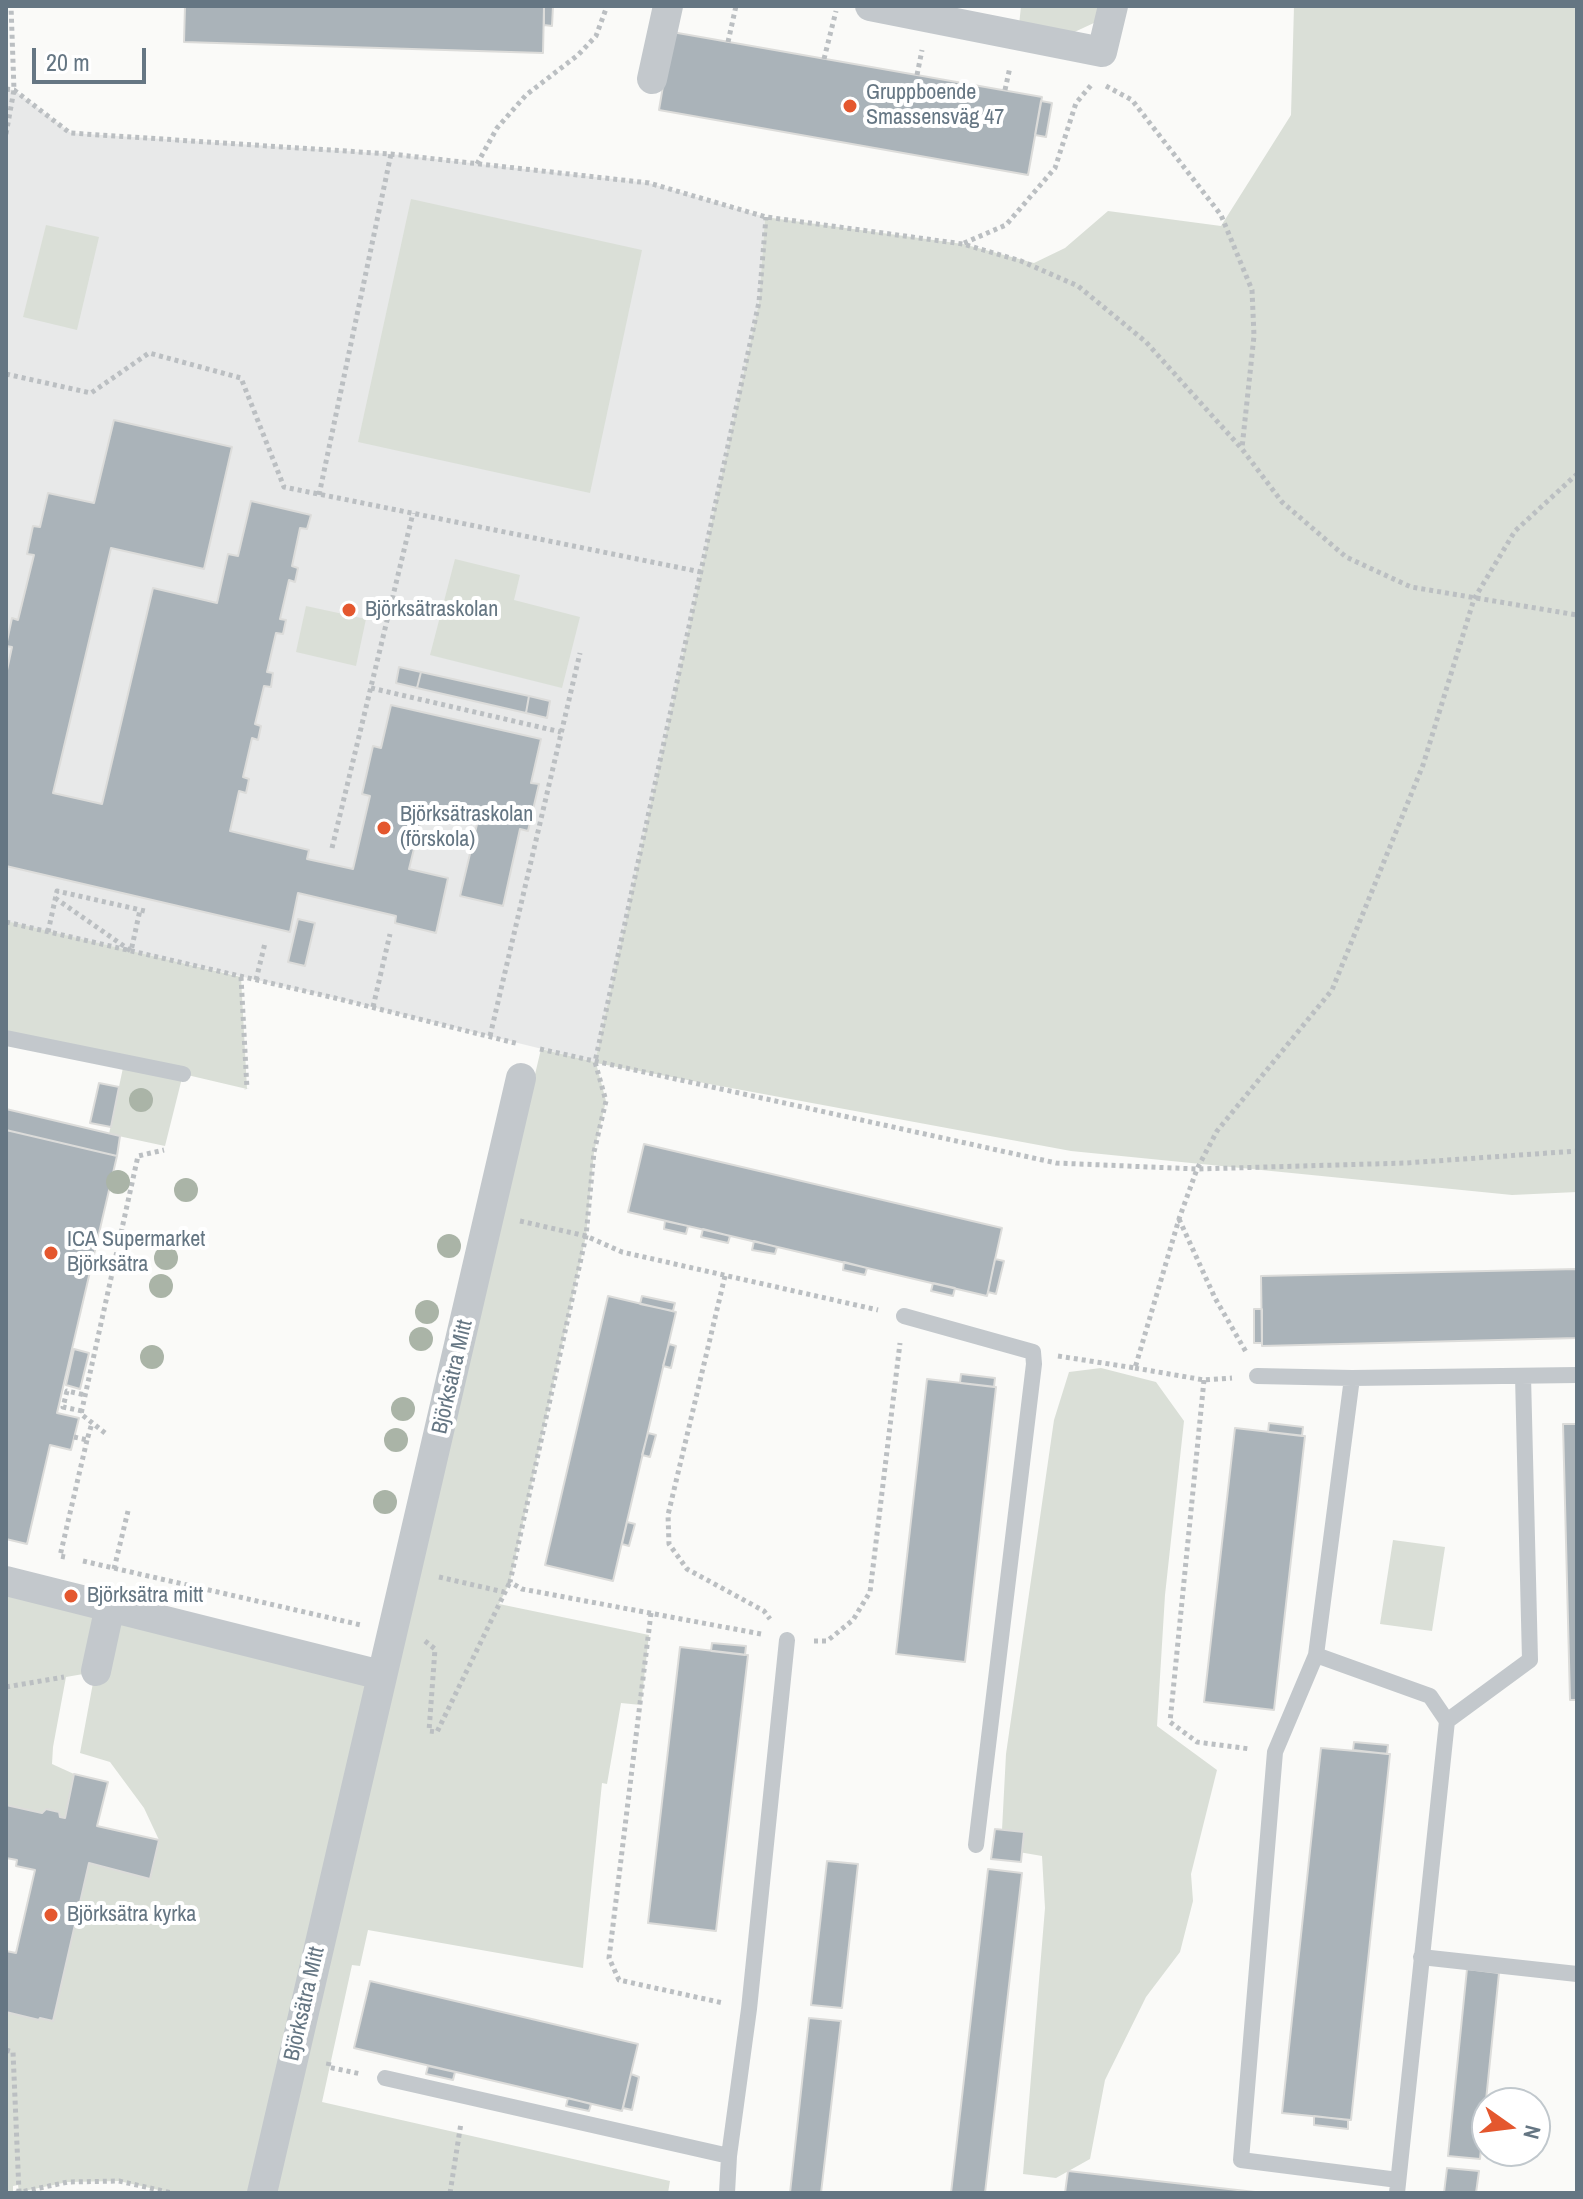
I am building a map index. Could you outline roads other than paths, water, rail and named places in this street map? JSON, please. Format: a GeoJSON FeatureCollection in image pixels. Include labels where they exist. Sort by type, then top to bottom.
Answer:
{"type":"FeatureCollection","features":[{"type":"Feature","properties":{"kind":"street"},"geometry":{"type":"LineString","coordinates":[[652,79],[668,6]]}},
{"type":"Feature","properties":{"kind":"street"},"geometry":{"type":"LineString","coordinates":[[870,6],[1102,52],[1113,6]]}},
{"type":"Feature","properties":{"kind":"street","name":"Björksätra Mitt"},"geometry":{"type":"LineString","coordinates":[[262,2193],[521,1078]]}},
{"type":"Feature","properties":{"kind":"street"},"geometry":{"type":"LineString","coordinates":[[6,1581],[381,1675]]}},
{"type":"Feature","properties":{"kind":"street"},"geometry":{"type":"LineString","coordinates":[[96,1671],[110,1606]]}},
{"type":"Feature","properties":{"kind":"lane"},"geometry":{"type":"LineString","coordinates":[[6,1038],[183,1074]]}},
{"type":"Feature","properties":{"kind":"lane"},"geometry":{"type":"LineString","coordinates":[[904,1316],[1033,1352],[976,1845]]}},
{"type":"Feature","properties":{"kind":"lane"},"geometry":{"type":"LineString","coordinates":[[1257,1376],[1577,1375]]}},
{"type":"Feature","properties":{"kind":"lane"},"geometry":{"type":"LineString","coordinates":[[1447,1721],[1530,1660],[1523,1376]]}},
{"type":"Feature","properties":{"kind":"lane"},"geometry":{"type":"LineString","coordinates":[[1316,1655],[1430,1696],[1447,1721],[1398,2186],[1241,2160],[1275,1752],[1316,1655],[1352,1378]]}},
{"type":"Feature","properties":{"kind":"lane"},"geometry":{"type":"LineString","coordinates":[[727,2193],[787,1640]]}},
{"type":"Feature","properties":{"kind":"lane"},"geometry":{"type":"LineString","coordinates":[[1421,1957],[1577,1974]]}},
{"type":"Feature","properties":{"kind":"lane"},"geometry":{"type":"LineString","coordinates":[[385,2078],[729,2156]]}},
{"type":"Feature","properties":{"kind":"place","name":"Gruppboende Smassensväg 47"},"geometry":{"type":"Point","coordinates":[850,106]}},
{"type":"Feature","properties":{"kind":"place","name":"Björksätraskolan"},"geometry":{"type":"Point","coordinates":[349,610]}},
{"type":"Feature","properties":{"kind":"place","name":"Björksätraskolan (förskola)"},"geometry":{"type":"Point","coordinates":[384,828]}},
{"type":"Feature","properties":{"kind":"place","name":"ICA Supermarket Björksätra"},"geometry":{"type":"Point","coordinates":[51,1253]}},
{"type":"Feature","properties":{"kind":"place","name":"Björksätra mitt"},"geometry":{"type":"Point","coordinates":[71,1596]}},
{"type":"Feature","properties":{"kind":"place","name":"Björksätra kyrka"},"geometry":{"type":"Point","coordinates":[51,1915]}}]}
